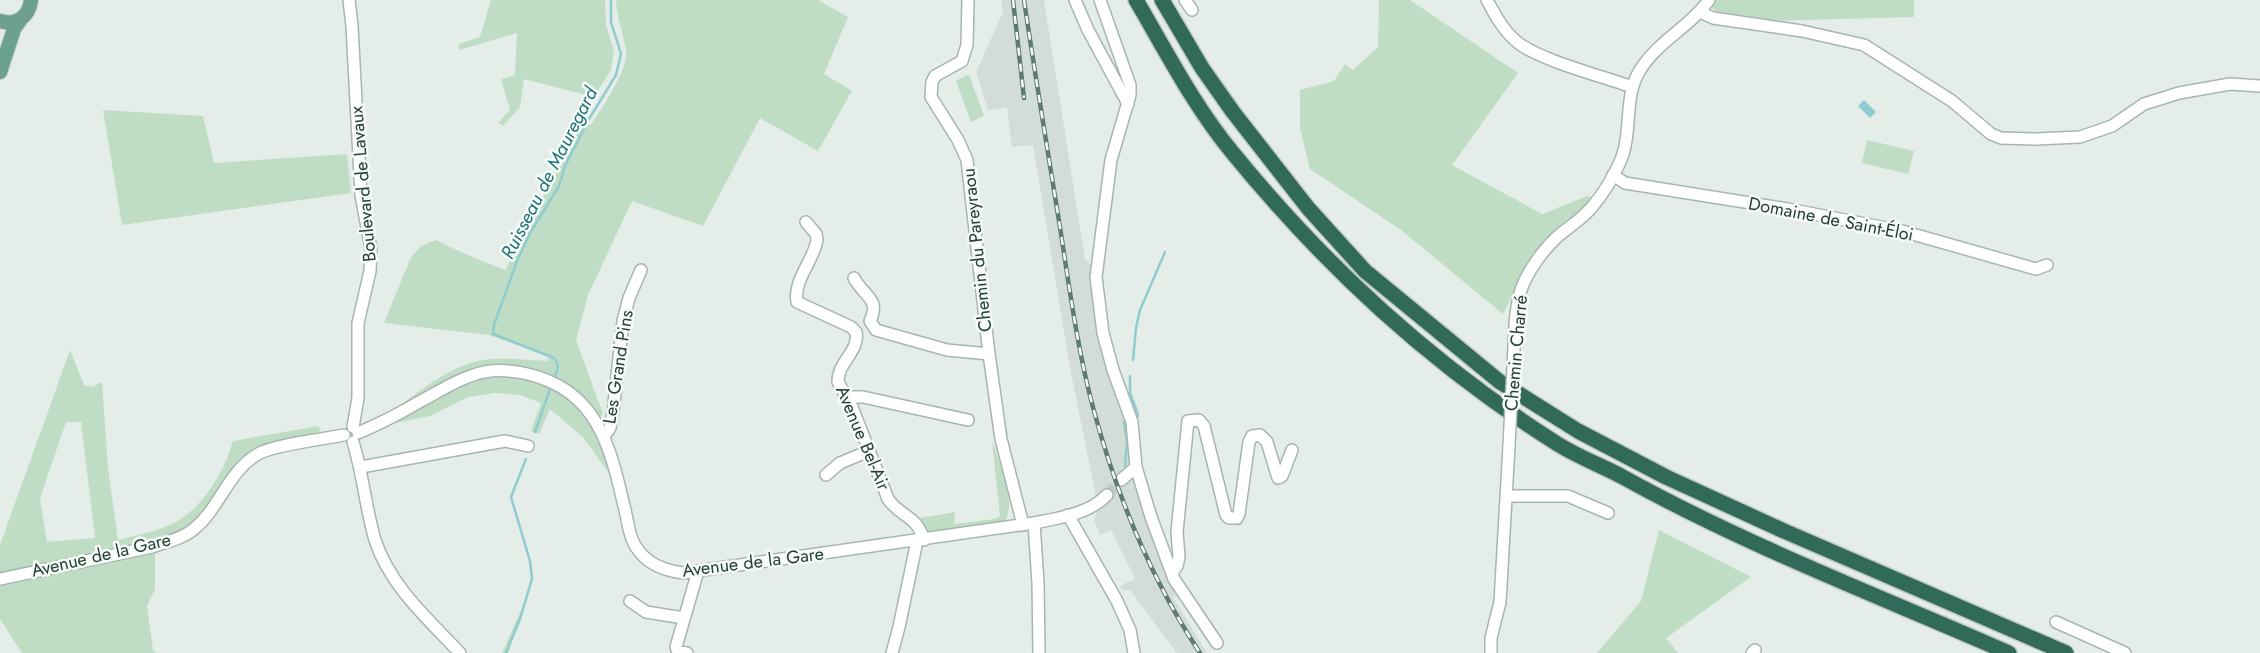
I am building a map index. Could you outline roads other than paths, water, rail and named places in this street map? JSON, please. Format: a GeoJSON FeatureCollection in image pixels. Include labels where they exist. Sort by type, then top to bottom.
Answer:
{"type":"FeatureCollection","features":[{"type":"Feature","properties":{"kind":"highway"},"geometry":{"type":"LineString","coordinates":[[1136,0],[1187,88],[1230,150],[1309,241],[1349,281],[1450,370],[1559,445],[1665,501],[2009,653]]}},
{"type":"Feature","properties":{"kind":"highway"},"geometry":{"type":"LineString","coordinates":[[1162,0],[1202,68],[1233,112],[1308,208],[1365,271],[1500,382],[1578,431],[1666,477],[1784,531],[2066,653]]}},
{"type":"Feature","properties":{"kind":"main road"},"geometry":{"type":"LineString","coordinates":[[0,72],[14,29],[29,9],[31,0]]}},
{"type":"Feature","properties":{"kind":"main road"},"geometry":{"type":"LineString","coordinates":[[0,21],[8,23],[20,20]]}},
{"type":"Feature","properties":{"kind":"main road"},"geometry":{"type":"LineString","coordinates":[[0,28],[4,58]]}},
{"type":"Feature","properties":{"kind":"street","name":"Boulevard de Lavaux"},"geometry":{"type":"LineString","coordinates":[[349,0],[352,26],[360,195],[371,249],[370,272],[358,323],[358,398],[352,434],[361,467],[375,539],[389,571],[410,600],[460,653]]}},
{"type":"Feature","properties":{"kind":"street","name":"Chemin du Pareyraou"},"geometry":{"type":"LineString","coordinates":[[968,0],[967,45],[962,61],[957,66],[935,76],[932,82],[931,97],[958,140],[967,160],[988,354],[1001,439],[1028,524],[1038,583],[1039,653]]}},
{"type":"Feature","properties":{"kind":"street"},"geometry":{"type":"LineString","coordinates":[[1075,0],[1088,30],[1128,104]]}},
{"type":"Feature","properties":{"kind":"street"},"geometry":{"type":"LineString","coordinates":[[1100,0],[1130,85],[1128,104],[1111,160],[1096,276],[1103,332],[1113,370],[1132,422],[1136,467],[1151,516],[1172,572],[1193,609],[1217,643]]}},
{"type":"Feature","properties":{"kind":"street"},"geometry":{"type":"LineString","coordinates":[[1184,0],[1192,10]]}},
{"type":"Feature","properties":{"kind":"street"},"geometry":{"type":"LineString","coordinates":[[1487,0],[1495,16],[1517,42],[1562,63],[1632,87]]}},
{"type":"Feature","properties":{"kind":"street","name":"Chemin Charré"},"geometry":{"type":"LineString","coordinates":[[1491,653],[1491,638],[1500,602],[1514,347],[1518,303],[1524,281],[1556,238],[1592,208],[1614,175],[1623,150],[1629,123],[1632,87],[1648,58],[1671,35],[1700,12],[1709,0]]}},
{"type":"Feature","properties":{"kind":"street"},"geometry":{"type":"LineString","coordinates":[[1700,12],[1712,18],[1802,31],[1864,45],[1952,101],[1992,134],[2001,138],[2080,137],[2112,126],[2144,104],[2179,93],[2230,84],[2260,86]]}},
{"type":"Feature","properties":{"kind":"street","name":"Domaine de Saint-Éloi"},"geometry":{"type":"LineString","coordinates":[[1614,175],[1625,184],[1788,209],[1902,231],[2036,269],[2047,265]]}},
{"type":"Feature","properties":{"kind":"street","name":"Avenue Bel-Air"},"geometry":{"type":"LineString","coordinates":[[806,222],[816,234],[817,240],[803,274],[796,300],[799,304],[851,327],[856,332],[855,346],[842,367],[838,378],[841,389],[848,397],[890,503],[914,520],[921,540]]}},
{"type":"Feature","properties":{"kind":"street","name":"Les Grand Pins"},"geometry":{"type":"LineString","coordinates":[[604,436],[610,428],[613,412],[623,321],[629,298],[641,270]]}},
{"type":"Feature","properties":{"kind":"street"},"geometry":{"type":"LineString","coordinates":[[854,278],[874,304],[874,312],[870,324],[876,330],[947,350],[988,354]]}},
{"type":"Feature","properties":{"kind":"street","name":"Avenue de la Gare"},"geometry":{"type":"LineString","coordinates":[[0,579],[152,547],[176,539],[194,529],[215,505],[236,472],[260,453],[352,434],[384,422],[452,384],[484,372],[501,371],[542,377],[561,386],[585,406],[604,436],[612,458],[634,545],[650,562],[660,567],[683,573],[1028,524],[1093,507],[1107,495]]}},
{"type":"Feature","properties":{"kind":"street"},"geometry":{"type":"LineString","coordinates":[[848,397],[863,397],[968,420]]}},
{"type":"Feature","properties":{"kind":"street"},"geometry":{"type":"LineString","coordinates":[[1172,572],[1177,566],[1179,557],[1177,532],[1188,421],[1195,419],[1202,422],[1226,515],[1229,518],[1237,518],[1240,514],[1249,442],[1252,436],[1260,435],[1268,442],[1278,478],[1282,476],[1292,450]]}},
{"type":"Feature","properties":{"kind":"street"},"geometry":{"type":"LineString","coordinates":[[361,467],[505,441],[528,446]]}},
{"type":"Feature","properties":{"kind":"street"},"geometry":{"type":"LineString","coordinates":[[826,475],[840,463],[869,451]]}},
{"type":"Feature","properties":{"kind":"street"},"geometry":{"type":"LineString","coordinates":[[1121,480],[1136,467]]}},
{"type":"Feature","properties":{"kind":"street"},"geometry":{"type":"LineString","coordinates":[[1506,496],[1568,496],[1608,513]]}},
{"type":"Feature","properties":{"kind":"street"},"geometry":{"type":"LineString","coordinates":[[1068,515],[1117,601],[1130,630],[1134,653]]}},
{"type":"Feature","properties":{"kind":"street"},"geometry":{"type":"LineString","coordinates":[[892,653],[921,540]]}},
{"type":"Feature","properties":{"kind":"street"},"geometry":{"type":"LineString","coordinates":[[687,653],[676,650],[698,571]]}},
{"type":"Feature","properties":{"kind":"street"},"geometry":{"type":"LineString","coordinates":[[630,601],[646,612],[684,618]]}},
{"type":"Feature","properties":{"kind":"street"},"geometry":{"type":"LineString","coordinates":[[2056,622],[2125,653]]}},
{"type":"Feature","properties":{"kind":"water"},"geometry":{"type":"Polygon","coordinates":[[[1864,100],[1876,112],[1870,118],[1858,106],[1864,100]]]}},
{"type":"Feature","properties":{"kind":"waterway","name":"Ruisseau de Mauregard"},"geometry":{"type":"LineString","coordinates":[[554,378],[558,368],[554,358],[493,334],[494,325],[517,261],[530,233],[559,186],[565,166],[589,119],[616,75],[621,54],[611,22],[611,0]]}},
{"type":"Feature","properties":{"kind":"waterway"},"geometry":{"type":"LineString","coordinates":[[1133,360],[1140,310],[1165,252]]}},
{"type":"Feature","properties":{"kind":"waterway"},"geometry":{"type":"LineString","coordinates":[[1130,376],[1130,393],[1138,414],[1137,418]]}},
{"type":"Feature","properties":{"kind":"waterway","name":"Ruisseau de Mauregard"},"geometry":{"type":"LineString","coordinates":[[535,432],[551,386]]}},
{"type":"Feature","properties":{"kind":"waterway"},"geometry":{"type":"LineString","coordinates":[[1124,422],[1127,441],[1125,466]]}},
{"type":"Feature","properties":{"kind":"waterway","name":"Ruisseau de Mauregard"},"geometry":{"type":"LineString","coordinates":[[506,653],[520,619],[532,579],[530,561],[511,497],[526,459]]}},
{"type":"Feature","properties":{"kind":"tunnel"},"geometry":{"type":"LineString","coordinates":[[1107,495],[1121,480]]}},
{"type":"Feature","properties":{"kind":"railway"},"geometry":{"type":"LineString","coordinates":[[1013,0],[1024,98]]}},
{"type":"Feature","properties":{"kind":"railway"},"geometry":{"type":"LineString","coordinates":[[1024,0],[1074,316],[1094,411],[1113,474],[1137,536],[1166,596],[1200,653]]}}]}
